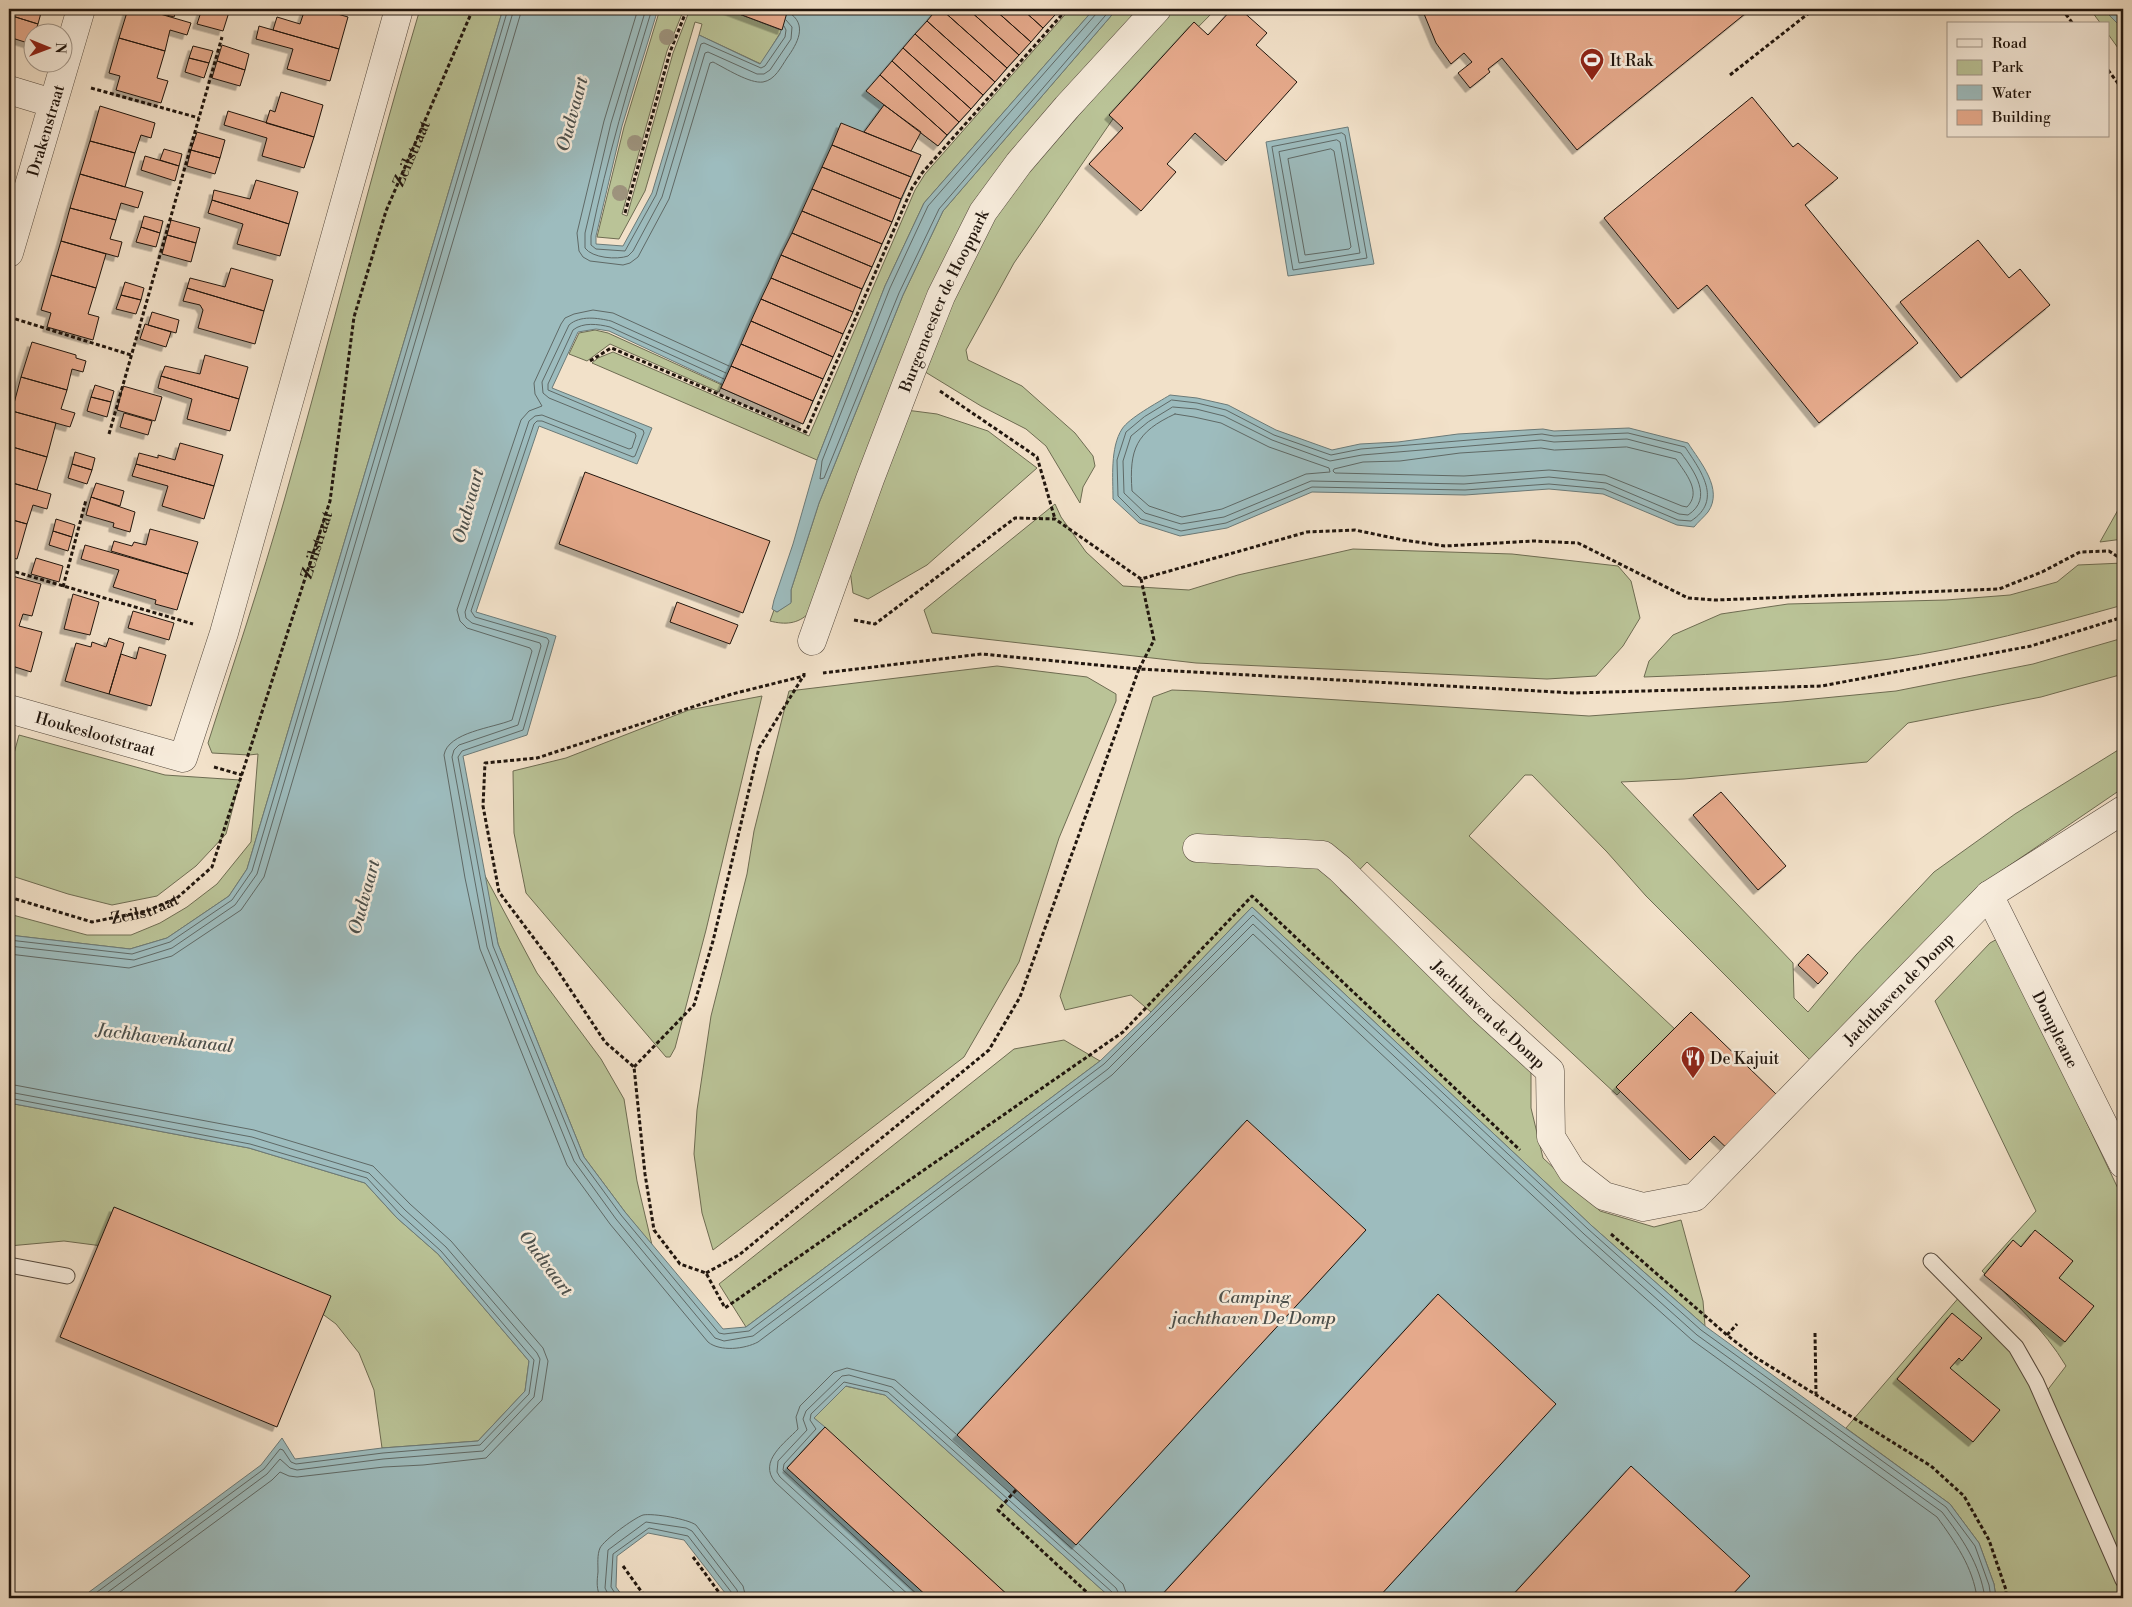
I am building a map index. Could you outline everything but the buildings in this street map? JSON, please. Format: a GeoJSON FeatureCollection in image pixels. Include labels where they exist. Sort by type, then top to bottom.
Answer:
{"type":"FeatureCollection","features":[{"type":"Feature","properties":{"kind":"street","name":"Drakenstraat"},"geometry":{"type":"LineString","coordinates":[[9,253],[81,9]]}},
{"type":"Feature","properties":{"kind":"street"},"geometry":{"type":"LineString","coordinates":[[224,633],[399,9]]}},
{"type":"Feature","properties":{"kind":"street","name":"Burgemeester de Hooppark"},"geometry":{"type":"LineString","coordinates":[[812,641],[870,479],[911,372],[942,296],[983,212],[1019,163],[1061,114],[1157,9]]}},
{"type":"Feature","properties":{"kind":"street"},"geometry":{"type":"LineString","coordinates":[[9,90],[56,92]]}},
{"type":"Feature","properties":{"kind":"street","name":"Houkeslootstraat"},"geometry":{"type":"LineString","coordinates":[[9,709],[183,758],[224,633]]}},
{"type":"Feature","properties":{"kind":"street","name":"Jachthaven de Domp"},"geometry":{"type":"LineString","coordinates":[[1197,848],[1323,855],[1340,869],[1483,1010],[1550,1070],[1551,1138],[1572,1171],[1604,1196],[1643,1207],[1695,1197],[1989,895],[2123,810]]}},
{"type":"Feature","properties":{"kind":"street","name":"Dompleane"},"geometry":{"type":"LineString","coordinates":[[1989,895],[2123,1164]]}},
{"type":"Feature","properties":{"kind":"lane"},"geometry":{"type":"LineString","coordinates":[[1931,1261],[2016,1347],[2036,1382],[2123,1580]]}},
{"type":"Feature","properties":{"kind":"lane"},"geometry":{"type":"LineString","coordinates":[[9,1265],[67,1276]]}},
{"type":"Feature","properties":{"kind":"path","name":"Zeilstraat"},"geometry":{"type":"LineString","coordinates":[[9,897],[92,922],[147,911],[177,898],[212,867],[330,500],[354,318],[386,211],[473,9]]}},
{"type":"Feature","properties":{"kind":"path"},"geometry":{"type":"LineString","coordinates":[[625,212],[670,52],[687,9]]}},
{"type":"Feature","properties":{"kind":"path"},"geometry":{"type":"LineString","coordinates":[[590,361],[611,348],[806,432],[912,188],[922,173],[1067,9]]}},
{"type":"Feature","properties":{"kind":"path"},"geometry":{"type":"LineString","coordinates":[[1730,75],[1814,9]]}},
{"type":"Feature","properties":{"kind":"path"},"geometry":{"type":"LineString","coordinates":[[2062,9],[2072,22]]}},
{"type":"Feature","properties":{"kind":"path"},"geometry":{"type":"LineString","coordinates":[[109,434],[222,37]]}},
{"type":"Feature","properties":{"kind":"path"},"geometry":{"type":"LineString","coordinates":[[2110,73],[2123,90]]}},
{"type":"Feature","properties":{"kind":"path"},"geometry":{"type":"LineString","coordinates":[[56,92],[199,118]]}},
{"type":"Feature","properties":{"kind":"path"},"geometry":{"type":"LineString","coordinates":[[9,317],[131,355]]}},
{"type":"Feature","properties":{"kind":"path"},"geometry":{"type":"LineString","coordinates":[[911,372],[1037,457],[1055,519]]}},
{"type":"Feature","properties":{"kind":"path"},"geometry":{"type":"LineString","coordinates":[[63,586],[86,500]]}},
{"type":"Feature","properties":{"kind":"path"},"geometry":{"type":"LineString","coordinates":[[706,1273],[738,1255],[989,1050],[1020,997],[1139,669],[1154,640],[1141,579],[1055,519],[1015,518],[875,624],[822,614]]}},
{"type":"Feature","properties":{"kind":"path"},"geometry":{"type":"LineString","coordinates":[[1141,579],[1307,532],[1355,530],[1445,546],[1534,541],[1578,543],[1688,598],[1715,600],[2000,588],[2042,572],[2080,552],[2109,551],[2123,560]]}},
{"type":"Feature","properties":{"kind":"path"},"geometry":{"type":"LineString","coordinates":[[9,570],[224,633]]}},
{"type":"Feature","properties":{"kind":"path"},"geometry":{"type":"LineString","coordinates":[[1522,1152],[1252,896],[1123,1032],[725,1308],[706,1273],[680,1264],[654,1230],[645,1174],[634,1067],[605,1042],[554,966],[499,892],[482,806],[484,763],[537,758],[732,694],[804,676],[982,654],[1139,669],[1574,693],[1822,686],[2031,646],[2123,617]]}},
{"type":"Feature","properties":{"kind":"path"},"geometry":{"type":"LineString","coordinates":[[634,1067],[694,1005],[713,941],[759,748],[804,676],[812,641]]}},
{"type":"Feature","properties":{"kind":"path"},"geometry":{"type":"LineString","coordinates":[[1609,1232],[1755,1357],[1931,1466],[1964,1496],[1989,1540],[2006,1590],[2006,1598]]}},
{"type":"Feature","properties":{"kind":"path"},"geometry":{"type":"LineString","coordinates":[[1727,1335],[1737,1324]]}},
{"type":"Feature","properties":{"kind":"path"},"geometry":{"type":"LineString","coordinates":[[1815,1332],[1816,1395]]}},
{"type":"Feature","properties":{"kind":"path"},"geometry":{"type":"LineString","coordinates":[[1016,1490],[998,1510],[1092,1598]]}},
{"type":"Feature","properties":{"kind":"path"},"geometry":{"type":"LineString","coordinates":[[693,1557],[723,1598]]}},
{"type":"Feature","properties":{"kind":"path"},"geometry":{"type":"LineString","coordinates":[[623,1566],[646,1598]]}},
{"type":"Feature","properties":{"kind":"green space"},"geometry":{"type":"Polygon","coordinates":[[[420,9],[503,9],[247,869],[229,896],[167,938],[130,949],[9,935],[9,914],[87,935],[131,935],[160,923],[187,907],[217,884],[251,842],[258,754],[212,753],[208,743],[257,592],[284,501],[420,9]]]}},
{"type":"Feature","properties":{"kind":"green space"},"geometry":{"type":"Polygon","coordinates":[[[660,9],[684,9],[667,51],[622,214],[627,216],[673,53],[690,9],[726,9],[782,30],[761,64],[699,35],[702,24],[695,22],[645,191],[619,239],[597,237],[624,127],[660,9]]]}},
{"type":"Feature","properties":{"kind":"green space"},"geometry":{"type":"Polygon","coordinates":[[[1070,9],[1094,9],[924,203],[885,286],[817,460],[592,363],[598,358],[613,352],[809,436],[915,190],[925,174],[1070,9]]]}},
{"type":"Feature","properties":{"kind":"green space"},"geometry":{"type":"Polygon","coordinates":[[[1117,9],[1145,9],[1013,154],[809,613],[805,617],[791,623],[770,621],[774,610],[777,612],[791,602],[791,590],[819,503],[903,295],[943,211],[1117,9]]]}},
{"type":"Feature","properties":{"kind":"green space"},"geometry":{"type":"Polygon","coordinates":[[[1172,9],[1216,9],[1126,100],[1014,263],[966,350],[968,360],[1022,386],[1075,433],[1093,456],[1095,466],[1083,487],[1080,503],[1046,446],[1026,429],[981,406],[922,370],[949,300],[999,206],[1172,9]]]}},
{"type":"Feature","properties":{"kind":"green space"},"geometry":{"type":"Polygon","coordinates":[[[2090,9],[2113,9],[2108,14],[2123,29],[2123,55],[2110,37],[2110,22],[2100,22],[2090,9]]]}},
{"type":"Feature","properties":{"kind":"green space"},"geometry":{"type":"Polygon","coordinates":[[[595,330],[608,333],[722,385],[719,392],[610,344],[587,361],[569,354],[579,333],[595,330]]]}},
{"type":"Feature","properties":{"kind":"green space"},"geometry":{"type":"Polygon","coordinates":[[[906,410],[937,414],[988,431],[1037,468],[927,565],[868,599],[853,593],[850,570],[906,410]]]}},
{"type":"Feature","properties":{"kind":"green space"},"geometry":{"type":"Polygon","coordinates":[[[2123,501],[2123,539],[2100,542],[2123,501]]]}},
{"type":"Feature","properties":{"kind":"green space"},"geometry":{"type":"Polygon","coordinates":[[[1055,504],[1061,517],[1086,552],[1123,586],[1189,590],[1238,575],[1353,549],[1512,554],[1618,566],[1631,581],[1640,618],[1623,646],[1596,676],[1547,679],[1196,663],[932,633],[924,610],[1055,504]]]}},
{"type":"Feature","properties":{"kind":"green space"},"geometry":{"type":"Polygon","coordinates":[[[2123,563],[2123,605],[2008,636],[1949,649],[1860,663],[1767,671],[1644,677],[1649,661],[1673,635],[1721,614],[1788,604],[1946,600],[2010,595],[2057,582],[2078,565],[2123,563]]]}},
{"type":"Feature","properties":{"kind":"green space"},"geometry":{"type":"Polygon","coordinates":[[[2123,638],[2123,674],[2041,697],[1908,723],[1867,762],[1684,779],[1621,782],[1793,963],[1794,998],[1808,1012],[1856,955],[1934,872],[2015,814],[2123,747],[2123,788],[1975,889],[1813,1063],[1646,896],[1607,852],[1532,775],[1525,775],[1469,836],[1678,1032],[1617,1095],[1367,862],[1340,890],[1531,1064],[1531,1108],[1543,1158],[1600,1211],[1654,1227],[1681,1220],[1703,1301],[1705,1326],[1592,1226],[1252,907],[1151,1012],[1131,995],[1065,1010],[1060,996],[1153,697],[1172,690],[1589,716],[1782,702],[1896,691],[2033,664],[2123,638]]]}},
{"type":"Feature","properties":{"kind":"green space"},"geometry":{"type":"Polygon","coordinates":[[[997,666],[1087,677],[1116,694],[1116,701],[1059,838],[1019,962],[964,1057],[713,1250],[702,1213],[694,1154],[697,1110],[711,1016],[747,874],[754,831],[789,691],[997,666]]]}},
{"type":"Feature","properties":{"kind":"green space"},"geometry":{"type":"Polygon","coordinates":[[[762,696],[706,930],[675,1048],[670,1057],[666,1057],[526,893],[514,833],[513,771],[566,758],[689,710],[762,696]]]}},
{"type":"Feature","properties":{"kind":"green space"},"geometry":{"type":"Polygon","coordinates":[[[19,735],[165,775],[240,780],[226,834],[196,866],[157,896],[112,905],[68,894],[9,875],[9,772],[19,735]]]}},
{"type":"Feature","properties":{"kind":"green space"},"geometry":{"type":"Polygon","coordinates":[[[484,874],[537,973],[601,1059],[624,1099],[637,1181],[652,1245],[584,1157],[498,944],[484,874]]]}},
{"type":"Feature","properties":{"kind":"green space"},"geometry":{"type":"Polygon","coordinates":[[[1999,938],[2123,1199],[2123,1598],[1996,1598],[1994,1584],[1979,1543],[1950,1504],[1846,1428],[1961,1295],[2030,1366],[2043,1396],[2066,1366],[2038,1328],[1982,1271],[2036,1211],[1935,1001],[1990,943],[1999,938]]]}},
{"type":"Feature","properties":{"kind":"green space"},"geometry":{"type":"Polygon","coordinates":[[[1064,1040],[1100,1061],[746,1327],[719,1284],[1014,1049],[1064,1040]]]}},
{"type":"Feature","properties":{"kind":"green space"},"geometry":{"type":"Polygon","coordinates":[[[9,1103],[249,1148],[365,1183],[397,1218],[438,1254],[529,1361],[525,1391],[478,1441],[382,1448],[374,1390],[359,1353],[336,1324],[305,1301],[133,1250],[64,1241],[9,1246],[9,1103]]]}},
{"type":"Feature","properties":{"kind":"green space"},"geometry":{"type":"Polygon","coordinates":[[[845,1386],[885,1395],[1111,1598],[1011,1598],[814,1418],[845,1386]]]}},
{"type":"Feature","properties":{"kind":"water"},"geometry":{"type":"Polygon","coordinates":[[[503,9],[658,9],[622,126],[596,236],[596,244],[623,246],[652,193],[699,35],[760,64],[780,34],[781,30],[726,9],[1060,9],[938,146],[884,105],[865,132],[921,155],[803,424],[721,388],[722,384],[609,331],[596,329],[578,332],[552,388],[652,428],[637,464],[539,426],[476,612],[556,636],[527,735],[463,756],[498,944],[584,1157],[625,1212],[723,1329],[746,1327],[1100,1061],[1151,1012],[1252,907],[1592,1226],[1705,1326],[1950,1504],[1979,1543],[1994,1584],[1996,1598],[1111,1598],[885,1395],[846,1386],[814,1418],[825,1427],[787,1468],[929,1598],[729,1598],[684,1540],[648,1533],[617,1556],[616,1587],[624,1598],[81,1598],[261,1465],[282,1438],[295,1459],[382,1448],[478,1441],[525,1391],[529,1361],[438,1254],[397,1218],[365,1183],[249,1148],[9,1103],[9,935],[130,949],[167,938],[229,896],[247,869],[503,9]]]}},
{"type":"Feature","properties":{"kind":"water"},"geometry":{"type":"Polygon","coordinates":[[[1094,9],[1117,9],[943,211],[903,295],[819,503],[791,590],[791,603],[777,612],[772,609],[774,600],[793,544],[817,460],[885,286],[924,203],[1094,9]]]}},
{"type":"Feature","properties":{"kind":"water"},"geometry":{"type":"Polygon","coordinates":[[[2113,9],[2123,9],[2123,29],[2108,14],[2113,9]]]}},
{"type":"Feature","properties":{"kind":"water"},"geometry":{"type":"Polygon","coordinates":[[[1348,127],[1374,264],[1288,276],[1266,142],[1348,127]]]}},
{"type":"Feature","properties":{"kind":"water"},"geometry":{"type":"Polygon","coordinates":[[[1170,395],[1197,398],[1228,405],[1276,430],[1332,450],[1360,444],[1398,442],[1458,434],[1543,429],[1554,431],[1629,428],[1688,443],[1704,467],[1712,485],[1712,503],[1708,512],[1694,527],[1677,525],[1603,494],[1549,489],[1465,495],[1312,492],[1227,528],[1180,536],[1139,523],[1113,499],[1114,454],[1122,429],[1137,416],[1170,395]]]}},
{"type":"Feature","properties":{"kind":"place","name":"It Rak"},"geometry":{"type":"Point","coordinates":[1592,81]}},
{"type":"Feature","properties":{"kind":"place","name":"De Kajuit"},"geometry":{"type":"Point","coordinates":[1693,1079]}},
{"type":"Feature","properties":{"kind":"water label","name":"Oudvaart"},"geometry":{"type":"Point","coordinates":[572,114]}},
{"type":"Feature","properties":{"kind":"water label","name":"Oudvaart"},"geometry":{"type":"Point","coordinates":[468,506]}},
{"type":"Feature","properties":{"kind":"water label","name":"Oudvaart"},"geometry":{"type":"Point","coordinates":[364,897]}},
{"type":"Feature","properties":{"kind":"water label","name":"Jachhavenkanaal"},"geometry":{"type":"Point","coordinates":[165,1038]}},
{"type":"Feature","properties":{"kind":"water label","name":"Oudvaart"},"geometry":{"type":"Point","coordinates":[546,1263]}},
{"type":"Feature","properties":{"kind":"water label","name":"Camping jachthaven De Domp"},"geometry":{"type":"Point","coordinates":[1254,1307]}}]}
